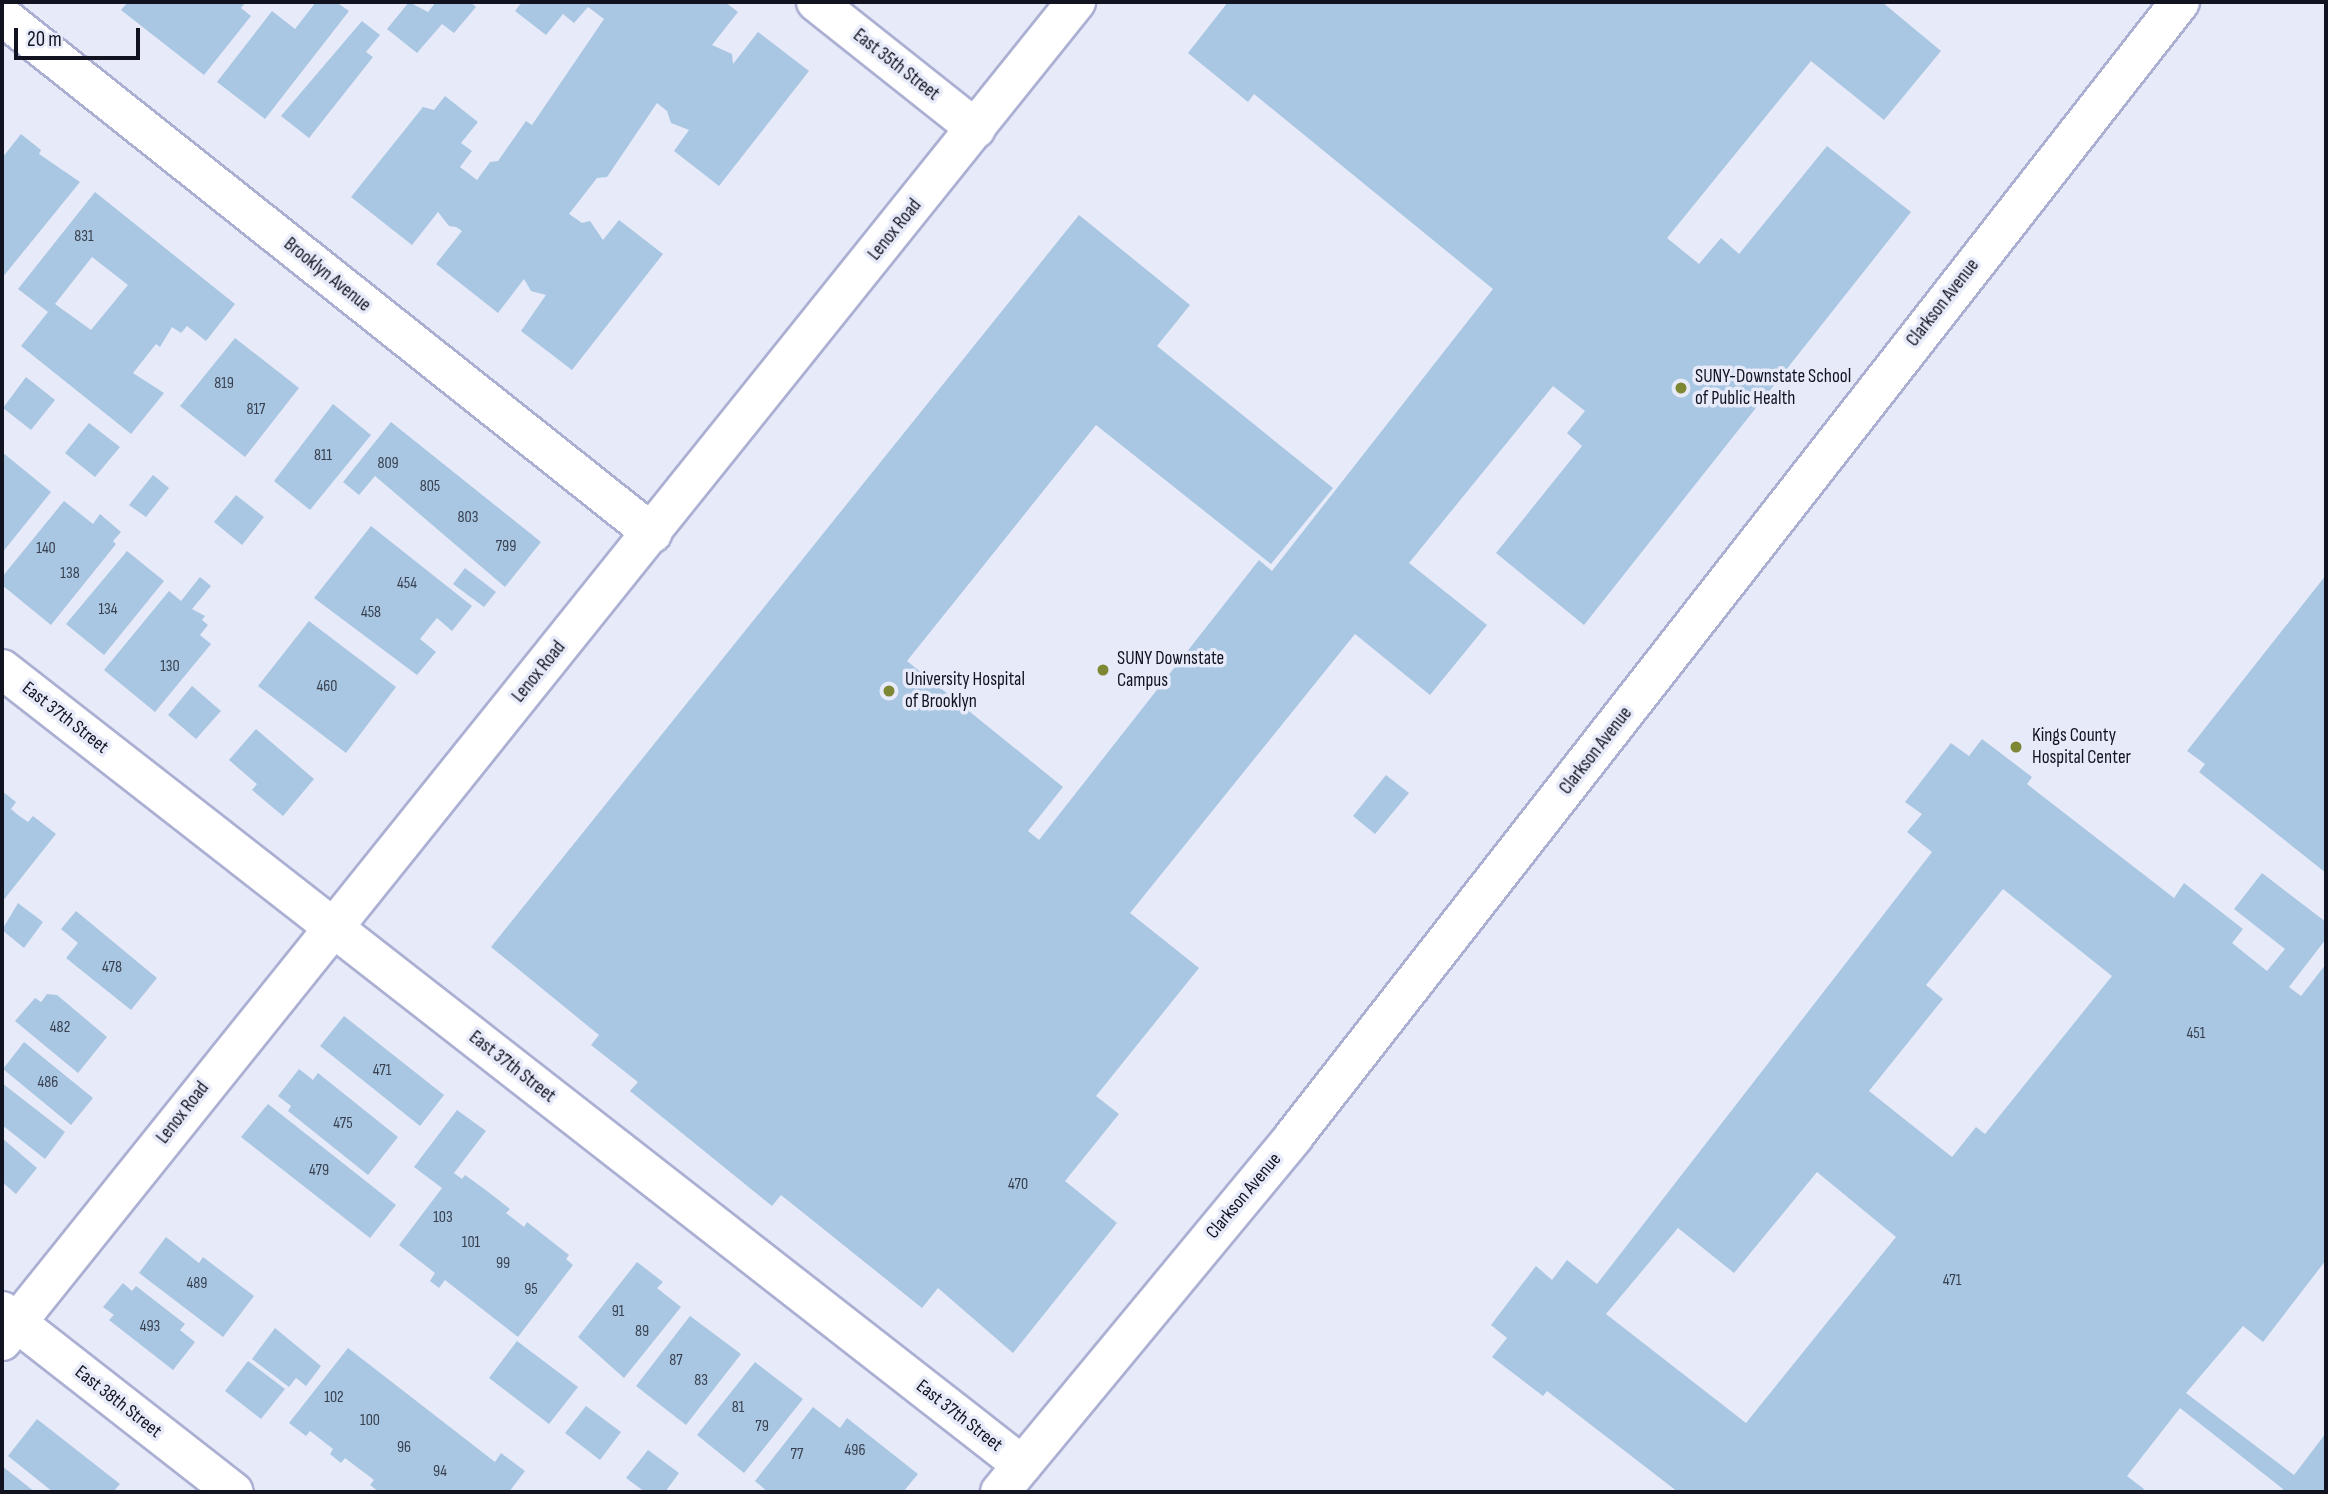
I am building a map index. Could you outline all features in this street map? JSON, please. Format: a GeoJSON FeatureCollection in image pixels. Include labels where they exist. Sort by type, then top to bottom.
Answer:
{"type":"FeatureCollection","features":[{"type":"Feature","properties":{"kind":"street","name":"East 35th Street"},"geometry":{"type":"LineString","coordinates":[[816,2],[976,129]]}},
{"type":"Feature","properties":{"kind":"street","name":"Lenox Road"},"geometry":{"type":"LineString","coordinates":[[7,1325],[652,533],[1076,2]]}},
{"type":"Feature","properties":{"kind":"street","name":"Clarkson Avenue"},"geometry":{"type":"LineString","coordinates":[[1011,1479],[1294,1136],[2180,2]]}},
{"type":"Feature","properties":{"kind":"street","name":"Brooklyn Avenue"},"geometry":{"type":"LineString","coordinates":[[2,16],[652,533]]}},
{"type":"Feature","properties":{"kind":"street","name":"East 37th Street"},"geometry":{"type":"LineString","coordinates":[[2,669],[332,926],[1011,1479]]}},
{"type":"Feature","properties":{"kind":"street","name":"East 38th Street"},"geometry":{"type":"LineString","coordinates":[[7,1325],[234,1492]]}},
{"type":"Feature","properties":{"kind":"building"},"geometry":{"type":"Polygon","coordinates":[[[128,2],[246,2],[241,8],[251,16],[204,75],[121,10],[128,2]]]}},
{"type":"Feature","properties":{"kind":"building"},"geometry":{"type":"Polygon","coordinates":[[[316,2],[336,2],[349,11],[265,119],[217,82],[272,11],[295,29],[316,2]]]}},
{"type":"Feature","properties":{"kind":"building"},"geometry":{"type":"Polygon","coordinates":[[[409,2],[428,12],[436,2],[470,2],[476,7],[454,33],[442,24],[417,53],[387,29],[409,2]]]}},
{"type":"Feature","properties":{"kind":"building"},"geometry":{"type":"Polygon","coordinates":[[[522,2],[725,2],[738,12],[712,45],[732,54],[733,64],[758,32],[809,71],[719,186],[674,151],[689,130],[671,123],[667,111],[657,103],[607,177],[597,178],[569,214],[582,223],[590,221],[603,240],[619,220],[663,254],[572,370],[521,331],[546,295],[531,291],[524,279],[498,313],[436,264],[462,231],[449,226],[438,212],[412,245],[351,197],[423,107],[434,110],[445,96],[478,122],[461,143],[472,151],[460,167],[477,180],[490,162],[498,161],[526,121],[532,125],[604,19],[588,7],[574,23],[563,14],[546,35],[515,11],[522,2]]]}},
{"type":"Feature","properties":{"kind":"building"},"geometry":{"type":"Polygon","coordinates":[[[1228,2],[1882,2],[1941,51],[1884,120],[1811,61],[1667,238],[1699,264],[1721,238],[1739,254],[1827,146],[1911,212],[1584,625],[1496,553],[1582,446],[1567,433],[1585,411],[1553,386],[1409,563],[1487,625],[1430,695],[1355,634],[1130,913],[1199,968],[1096,1096],[1119,1114],[1065,1181],[1117,1223],[1013,1353],[938,1288],[922,1308],[781,1195],[772,1206],[630,1091],[638,1082],[591,1045],[599,1035],[491,947],[1079,215],[1190,305],[1157,346],[1333,488],[1271,564],[1096,425],[907,661],[1063,787],[1028,831],[1039,840],[1259,560],[1272,571],[1493,289],[1254,94],[1248,102],[1188,53],[1228,2]]]}},
{"type":"Feature","properties":{"kind":"building"},"geometry":{"type":"Polygon","coordinates":[[[362,21],[380,35],[366,52],[373,57],[309,138],[281,116],[362,21]]]}},
{"type":"Feature","properties":{"kind":"building"},"geometry":{"type":"Polygon","coordinates":[[[21,134],[41,150],[39,154],[80,182],[2,278],[2,158],[21,134]]]}},
{"type":"Feature","properties":{"kind":"building"},"geometry":{"type":"Polygon","coordinates":[[[95,192],[235,304],[206,341],[187,326],[181,333],[172,327],[160,347],[156,344],[133,373],[164,393],[131,434],[21,346],[48,312],[18,289],[95,192]],[[92,257],[55,304],[91,330],[128,285],[92,257]]]}},
{"type":"Feature","properties":{"kind":"building"},"geometry":{"type":"Polygon","coordinates":[[[235,338],[299,388],[245,457],[180,406],[235,338]]]}},
{"type":"Feature","properties":{"kind":"building"},"geometry":{"type":"Polygon","coordinates":[[[26,377],[55,400],[31,430],[3,408],[26,377]]]}},
{"type":"Feature","properties":{"kind":"building"},"geometry":{"type":"Polygon","coordinates":[[[333,404],[371,435],[310,510],[274,481],[333,404]]]}},
{"type":"Feature","properties":{"kind":"building"},"geometry":{"type":"Polygon","coordinates":[[[391,422],[541,542],[505,587],[375,476],[359,495],[343,482],[391,422]]]}},
{"type":"Feature","properties":{"kind":"building"},"geometry":{"type":"Polygon","coordinates":[[[89,423],[120,447],[95,477],[65,453],[89,423]]]}},
{"type":"Feature","properties":{"kind":"building"},"geometry":{"type":"Polygon","coordinates":[[[2,452],[51,492],[2,553],[2,452]]]}},
{"type":"Feature","properties":{"kind":"building"},"geometry":{"type":"Polygon","coordinates":[[[153,475],[169,488],[146,517],[129,505],[153,475]]]}},
{"type":"Feature","properties":{"kind":"building"},"geometry":{"type":"Polygon","coordinates":[[[236,495],[264,517],[242,545],[214,522],[236,495]]]}},
{"type":"Feature","properties":{"kind":"building"},"geometry":{"type":"Polygon","coordinates":[[[64,501],[93,524],[100,514],[121,532],[113,541],[116,544],[51,625],[2,585],[2,577],[64,501]]]}},
{"type":"Feature","properties":{"kind":"building"},"geometry":{"type":"Polygon","coordinates":[[[371,526],[472,606],[452,631],[437,618],[420,639],[436,652],[417,675],[314,598],[371,526]]]}},
{"type":"Feature","properties":{"kind":"building"},"geometry":{"type":"Polygon","coordinates":[[[127,551],[164,581],[104,655],[66,624],[127,551]]]}},
{"type":"Feature","properties":{"kind":"building"},"geometry":{"type":"Polygon","coordinates":[[[465,568],[496,592],[484,607],[453,584],[465,568]]]}},
{"type":"Feature","properties":{"kind":"building"},"geometry":{"type":"Polygon","coordinates":[[[2326,575],[2326,873],[2199,772],[2205,764],[2187,751],[2326,575]]]}},
{"type":"Feature","properties":{"kind":"building"},"geometry":{"type":"Polygon","coordinates":[[[200,577],[211,586],[192,609],[205,616],[202,620],[208,625],[200,635],[211,644],[155,712],[104,670],[169,591],[181,601],[200,577]]]}},
{"type":"Feature","properties":{"kind":"building"},"geometry":{"type":"Polygon","coordinates":[[[309,621],[396,687],[346,753],[258,686],[309,621]]]}},
{"type":"Feature","properties":{"kind":"building"},"geometry":{"type":"Polygon","coordinates":[[[192,686],[221,711],[196,739],[168,715],[192,686]]]}},
{"type":"Feature","properties":{"kind":"building"},"geometry":{"type":"Polygon","coordinates":[[[256,729],[314,779],[283,816],[252,790],[257,784],[229,760],[256,729]]]}},
{"type":"Feature","properties":{"kind":"building"},"geometry":{"type":"Polygon","coordinates":[[[1982,739],[2032,777],[2027,784],[2174,898],[2184,883],[2243,929],[2232,943],[2267,971],[2285,949],[2234,909],[2262,873],[2326,922],[2326,939],[2289,987],[2301,996],[2326,964],[2326,1260],[2263,1342],[2243,1326],[2186,1393],[2294,1475],[2326,1433],[2326,1492],[2281,1492],[2283,1489],[2180,1408],[2127,1476],[2144,1489],[2142,1492],[1678,1492],[1547,1391],[1543,1396],[1492,1357],[1507,1338],[1491,1325],[1536,1266],[1552,1280],[1567,1260],[1597,1284],[1932,852],[1907,832],[1922,814],[1905,802],[1951,743],[1969,756],[1982,739]],[[2003,889],[1926,985],[1943,999],[1869,1091],[1952,1157],[1976,1127],[1985,1134],[2112,976],[2003,889]],[[1817,1172],[1734,1273],[1678,1228],[1606,1314],[1746,1423],[1896,1237],[1817,1172]]]}},
{"type":"Feature","properties":{"kind":"building"},"geometry":{"type":"Polygon","coordinates":[[[1386,775],[1409,793],[1375,834],[1353,816],[1386,775]]]}},
{"type":"Feature","properties":{"kind":"building"},"geometry":{"type":"Polygon","coordinates":[[[2,791],[16,802],[11,809],[18,815],[28,822],[33,816],[56,834],[2,902],[2,791]]]}},
{"type":"Feature","properties":{"kind":"building"},"geometry":{"type":"Polygon","coordinates":[[[18,903],[43,922],[24,948],[2,930],[18,903]]]}},
{"type":"Feature","properties":{"kind":"building"},"geometry":{"type":"Polygon","coordinates":[[[76,911],[157,978],[131,1010],[66,958],[78,943],[61,929],[76,911]]]}},
{"type":"Feature","properties":{"kind":"building"},"geometry":{"type":"Polygon","coordinates":[[[47,994],[57,995],[107,1037],[78,1073],[15,1021],[35,998],[41,1002],[47,994]]]}},
{"type":"Feature","properties":{"kind":"building"},"geometry":{"type":"Polygon","coordinates":[[[344,1016],[444,1095],[420,1126],[320,1046],[344,1016]]]}},
{"type":"Feature","properties":{"kind":"building"},"geometry":{"type":"Polygon","coordinates":[[[24,1042],[93,1098],[71,1125],[3,1069],[24,1042]]]}},
{"type":"Feature","properties":{"kind":"building"},"geometry":{"type":"Polygon","coordinates":[[[299,1069],[313,1080],[318,1073],[398,1137],[368,1175],[288,1111],[291,1106],[278,1096],[299,1069]]]}},
{"type":"Feature","properties":{"kind":"building"},"geometry":{"type":"Polygon","coordinates":[[[2,1083],[65,1132],[45,1159],[2,1125],[2,1083]]]}},
{"type":"Feature","properties":{"kind":"building"},"geometry":{"type":"Polygon","coordinates":[[[268,1104],[396,1205],[370,1238],[241,1137],[268,1104]]]}},
{"type":"Feature","properties":{"kind":"building"},"geometry":{"type":"Polygon","coordinates":[[[457,1110],[486,1131],[454,1173],[462,1179],[465,1175],[487,1191],[510,1209],[506,1213],[524,1227],[527,1222],[569,1255],[566,1259],[573,1265],[518,1337],[445,1280],[439,1288],[430,1281],[435,1273],[399,1245],[442,1188],[414,1167],[457,1110]]]}},
{"type":"Feature","properties":{"kind":"building"},"geometry":{"type":"Polygon","coordinates":[[[2,1138],[37,1168],[16,1194],[2,1182],[2,1138]]]}},
{"type":"Feature","properties":{"kind":"building"},"geometry":{"type":"Polygon","coordinates":[[[166,1237],[199,1263],[203,1257],[254,1296],[223,1337],[139,1273],[166,1237]]]}},
{"type":"Feature","properties":{"kind":"building"},"geometry":{"type":"Polygon","coordinates":[[[637,1262],[663,1282],[657,1288],[681,1307],[624,1378],[578,1337],[637,1262]]]}},
{"type":"Feature","properties":{"kind":"building"},"geometry":{"type":"Polygon","coordinates":[[[123,1283],[132,1291],[136,1286],[185,1324],[180,1330],[195,1342],[173,1370],[109,1320],[114,1315],[103,1307],[123,1283]]]}},
{"type":"Feature","properties":{"kind":"building"},"geometry":{"type":"Polygon","coordinates":[[[690,1316],[741,1354],[686,1425],[636,1386],[690,1316]]]}},
{"type":"Feature","properties":{"kind":"building"},"geometry":{"type":"Polygon","coordinates":[[[275,1328],[321,1366],[306,1386],[296,1378],[289,1387],[252,1359],[275,1328]]]}},
{"type":"Feature","properties":{"kind":"building"},"geometry":{"type":"Polygon","coordinates":[[[517,1341],[578,1387],[549,1424],[489,1378],[517,1341]]]}},
{"type":"Feature","properties":{"kind":"building"},"geometry":{"type":"Polygon","coordinates":[[[348,1348],[495,1462],[501,1453],[525,1471],[509,1492],[379,1492],[370,1485],[374,1480],[345,1458],[341,1463],[330,1454],[333,1449],[310,1431],[306,1436],[289,1423],[348,1348]]]}},
{"type":"Feature","properties":{"kind":"building"},"geometry":{"type":"Polygon","coordinates":[[[248,1361],[285,1389],[261,1419],[225,1391],[248,1361]]]}},
{"type":"Feature","properties":{"kind":"building"},"geometry":{"type":"Polygon","coordinates":[[[755,1362],[803,1399],[744,1473],[697,1435],[755,1362]]]}},
{"type":"Feature","properties":{"kind":"building"},"geometry":{"type":"Polygon","coordinates":[[[586,1406],[621,1432],[600,1460],[565,1433],[586,1406]]]}},
{"type":"Feature","properties":{"kind":"building"},"geometry":{"type":"Polygon","coordinates":[[[813,1407],[840,1428],[847,1418],[918,1474],[903,1492],[768,1492],[755,1481],[813,1407]]]}},
{"type":"Feature","properties":{"kind":"building"},"geometry":{"type":"Polygon","coordinates":[[[37,1419],[120,1484],[113,1492],[53,1492],[8,1456],[37,1419]]]}},
{"type":"Feature","properties":{"kind":"building"},"geometry":{"type":"Polygon","coordinates":[[[648,1450],[679,1473],[665,1492],[645,1492],[626,1478],[648,1450]]]}},
{"type":"Feature","properties":{"kind":"building"},"geometry":{"type":"Polygon","coordinates":[[[2,1466],[35,1492],[2,1492],[2,1466]]]}},
{"type":"Feature","properties":{"kind":"place","name":"SUNY-Downstate School of Public Health"},"geometry":{"type":"Point","coordinates":[1681,388]}},
{"type":"Feature","properties":{"kind":"place","name":"SUNY Downstate Campus"},"geometry":{"type":"Point","coordinates":[1103,670]}},
{"type":"Feature","properties":{"kind":"place","name":"University Hospital of Brooklyn"},"geometry":{"type":"Point","coordinates":[889,691]}},
{"type":"Feature","properties":{"kind":"place","name":"Kings County Hospital Center"},"geometry":{"type":"Point","coordinates":[2016,747]}}]}
